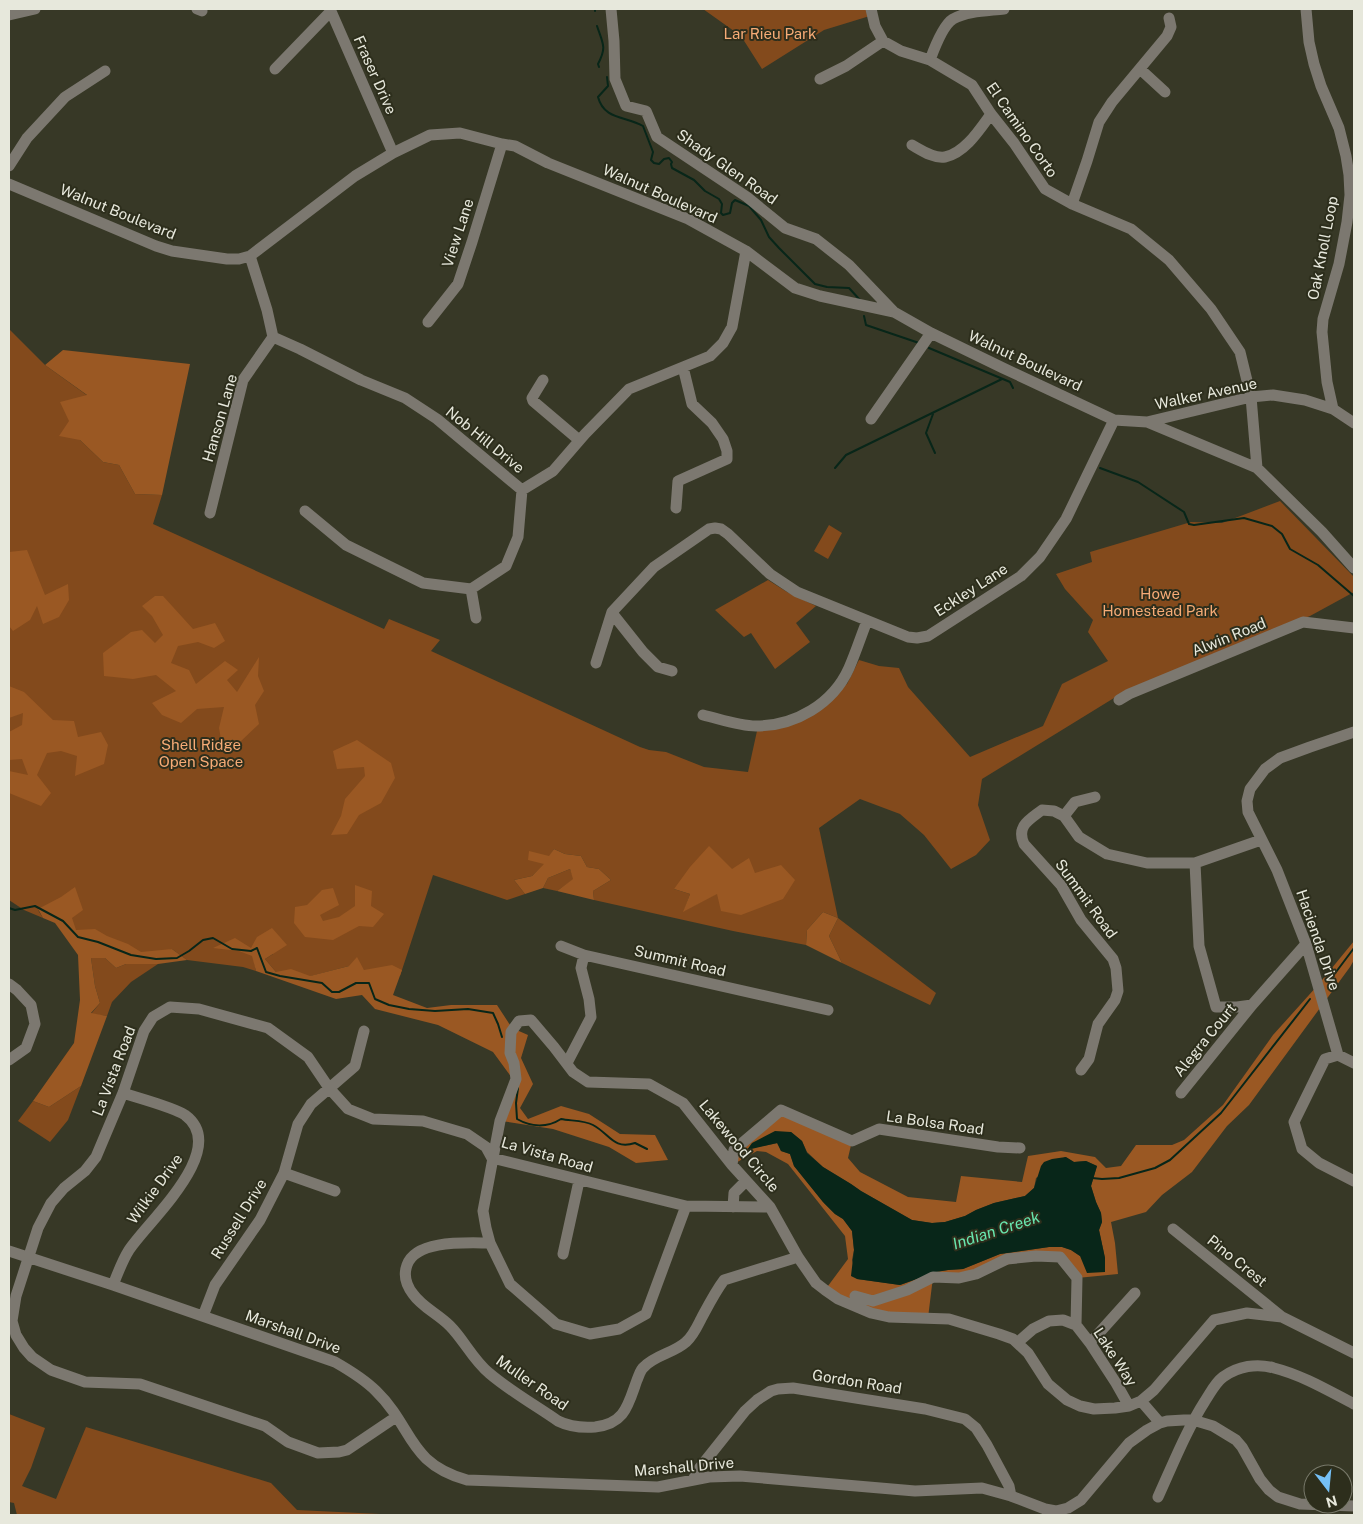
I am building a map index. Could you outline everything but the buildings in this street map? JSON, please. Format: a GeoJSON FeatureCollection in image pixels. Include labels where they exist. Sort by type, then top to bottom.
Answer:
{"type":"FeatureCollection","features":[{"type":"Feature","properties":{"kind":"street"},"geometry":{"type":"LineString","coordinates":[[9,16],[35,9]]}},
{"type":"Feature","properties":{"kind":"street","name":"Shady Glen Road"},"geometry":{"type":"LineString","coordinates":[[611,9],[614,41],[614,79],[626,106],[646,111],[657,137],[747,197],[785,228],[816,239],[850,265],[894,312]]}},
{"type":"Feature","properties":{"kind":"street"},"geometry":{"type":"LineString","coordinates":[[820,79],[846,66],[883,41],[875,26],[871,9]]}},
{"type":"Feature","properties":{"kind":"street"},"geometry":{"type":"LineString","coordinates":[[930,60],[938,38],[952,20],[971,13],[1004,9]]}},
{"type":"Feature","properties":{"kind":"street","name":"Oak Knoll Loop"},"geometry":{"type":"LineString","coordinates":[[1306,9],[1309,42],[1314,64],[1339,128],[1349,175],[1350,195],[1347,222],[1322,332],[1327,382],[1333,409]]}},
{"type":"Feature","properties":{"kind":"street"},"geometry":{"type":"LineString","coordinates":[[275,69],[330,10]]}},
{"type":"Feature","properties":{"kind":"street","name":"Fraser Drive"},"geometry":{"type":"LineString","coordinates":[[330,10],[394,153]]}},
{"type":"Feature","properties":{"kind":"street"},"geometry":{"type":"LineString","coordinates":[[1072,204],[1099,122],[1112,102],[1167,36],[1171,27],[1169,18]]}},
{"type":"Feature","properties":{"kind":"street","name":"El Camino Corto"},"geometry":{"type":"LineString","coordinates":[[883,41],[900,51],[930,60],[972,85],[1045,190],[1072,204],[1131,229],[1169,260],[1211,309],[1240,352],[1251,397],[1257,468]]}},
{"type":"Feature","properties":{"kind":"street"},"geometry":{"type":"LineString","coordinates":[[1140,69],[1165,92]]}},
{"type":"Feature","properties":{"kind":"street"},"geometry":{"type":"LineString","coordinates":[[9,166],[27,138],[65,97],[105,71]]}},
{"type":"Feature","properties":{"kind":"street"},"geometry":{"type":"LineString","coordinates":[[912,144],[927,154],[944,158],[960,151],[991,114]]}},
{"type":"Feature","properties":{"kind":"street","name":"Walnut Boulevard"},"geometry":{"type":"LineString","coordinates":[[9,184],[164,248],[190,254],[239,259],[250,256],[355,176],[430,135],[460,133],[515,146],[548,163],[688,219],[746,251],[795,288],[820,296],[894,312],[931,333],[1114,420],[1147,422],[1257,468],[1322,532],[1354,568]]}},
{"type":"Feature","properties":{"kind":"street","name":"View Lane"},"geometry":{"type":"LineString","coordinates":[[428,322],[458,284],[502,144]]}},
{"type":"Feature","properties":{"kind":"street","name":"Nob Hill Drive"},"geometry":{"type":"LineString","coordinates":[[273,338],[300,349],[361,380],[405,398],[437,419],[522,490],[554,471],[580,440],[629,389],[710,356],[723,343],[732,327],[746,251]]}},
{"type":"Feature","properties":{"kind":"street"},"geometry":{"type":"LineString","coordinates":[[250,256],[267,310],[273,338]]}},
{"type":"Feature","properties":{"kind":"street"},"geometry":{"type":"LineString","coordinates":[[871,419],[931,333]]}},
{"type":"Feature","properties":{"kind":"street","name":"Hanson Lane"},"geometry":{"type":"LineString","coordinates":[[210,513],[243,380],[273,338]]}},
{"type":"Feature","properties":{"kind":"street"},"geometry":{"type":"LineString","coordinates":[[676,508],[678,481],[727,459],[727,451],[723,439],[712,423],[692,404],[683,367]]}},
{"type":"Feature","properties":{"kind":"street"},"geometry":{"type":"LineString","coordinates":[[543,380],[532,398],[533,401],[580,440]]}},
{"type":"Feature","properties":{"kind":"street","name":"Walker Avenue"},"geometry":{"type":"LineString","coordinates":[[1147,422],[1251,397],[1273,395],[1305,400],[1333,409],[1354,423]]}},
{"type":"Feature","properties":{"kind":"street","name":"Eckley Lane"},"geometry":{"type":"LineString","coordinates":[[612,613],[654,567],[700,535],[715,528],[720,528],[770,574],[797,592],[908,637],[928,636],[1021,576],[1040,557],[1066,519],[1114,420]]}},
{"type":"Feature","properties":{"kind":"street"},"geometry":{"type":"LineString","coordinates":[[306,511],[346,545],[423,583],[471,589],[506,566],[518,537],[522,490]]}},
{"type":"Feature","properties":{"kind":"street"},"geometry":{"type":"LineString","coordinates":[[471,589],[476,618]]}},
{"type":"Feature","properties":{"kind":"street"},"geometry":{"type":"LineString","coordinates":[[596,663],[612,613]]}},
{"type":"Feature","properties":{"kind":"street"},"geometry":{"type":"LineString","coordinates":[[612,613],[643,652],[658,667],[672,671]]}},
{"type":"Feature","properties":{"kind":"street"},"geometry":{"type":"LineString","coordinates":[[703,714],[754,726],[794,720],[809,712],[832,694],[849,669],[867,620]]}},
{"type":"Feature","properties":{"kind":"street","name":"Alwin Road"},"geometry":{"type":"LineString","coordinates":[[1119,700],[1129,694],[1303,622],[1354,628]]}},
{"type":"Feature","properties":{"kind":"street","name":"Hacienda Drive"},"geometry":{"type":"LineString","coordinates":[[1338,1055],[1306,944],[1277,870],[1248,812],[1247,801],[1250,789],[1265,769],[1280,758],[1354,732]]}},
{"type":"Feature","properties":{"kind":"street"},"geometry":{"type":"LineString","coordinates":[[1095,797],[1075,802],[1064,816],[1079,838],[1107,854],[1148,863],[1195,862],[1261,840]]}},
{"type":"Feature","properties":{"kind":"street","name":"Summit Road"},"geometry":{"type":"LineString","coordinates":[[1064,816],[1054,811],[1042,810],[1021,828],[1021,837],[1027,848],[1061,885],[1081,920],[1112,959],[1116,968],[1118,991],[1115,1000],[1098,1024],[1089,1059],[1080,1070]]}},
{"type":"Feature","properties":{"kind":"street"},"geometry":{"type":"LineString","coordinates":[[1195,862],[1200,946],[1216,1007],[1252,1005]]}},
{"type":"Feature","properties":{"kind":"street","name":"Alegra Court"},"geometry":{"type":"LineString","coordinates":[[1181,1094],[1252,1005],[1306,944]]}},
{"type":"Feature","properties":{"kind":"street","name":"Summit Road"},"geometry":{"type":"LineString","coordinates":[[561,946],[584,955],[828,1010]]}},
{"type":"Feature","properties":{"kind":"street"},"geometry":{"type":"LineString","coordinates":[[566,1063],[591,1017],[589,999],[580,968],[584,955]]}},
{"type":"Feature","properties":{"kind":"street"},"geometry":{"type":"LineString","coordinates":[[9,984],[31,1005],[35,1024],[26,1048],[9,1060]]}},
{"type":"Feature","properties":{"kind":"street","name":"La Vista Road"},"geometry":{"type":"LineString","coordinates":[[396,1417],[347,1450],[318,1453],[288,1442],[265,1426],[140,1384],[85,1382],[64,1375],[52,1370],[32,1357],[16,1335],[12,1321],[16,1296],[38,1228],[51,1203],[64,1188],[85,1171],[96,1157],[123,1093],[144,1031],[153,1017],[170,1007],[199,1009],[268,1028],[308,1057],[329,1088],[348,1109],[373,1119],[423,1121],[467,1134],[486,1147],[492,1158],[686,1206],[770,1207]]}},
{"type":"Feature","properties":{"kind":"street","name":"Lakewood Circle"},"geometry":{"type":"LineString","coordinates":[[686,1206],[646,1314],[619,1329],[590,1334],[556,1324],[510,1284],[490,1243],[483,1211],[500,1122],[516,1078],[510,1046],[511,1032],[519,1021],[531,1020],[573,1072],[588,1082],[649,1084],[683,1103],[732,1165],[770,1207],[816,1283],[838,1299],[871,1314],[888,1317],[949,1319],[999,1334],[1018,1342]]}},
{"type":"Feature","properties":{"kind":"street","name":"Russell Drive"},"geometry":{"type":"LineString","coordinates":[[203,1316],[215,1285],[260,1220],[284,1174],[298,1124],[311,1104],[355,1066],[364,1031]]}},
{"type":"Feature","properties":{"kind":"street"},"geometry":{"type":"LineString","coordinates":[[1354,1064],[1338,1055],[1325,1059],[1294,1122],[1302,1150],[1319,1163],[1354,1180]]}},
{"type":"Feature","properties":{"kind":"street","name":"Wilkie Drive"},"geometry":{"type":"LineString","coordinates":[[113,1285],[129,1250],[166,1205],[194,1163],[199,1142],[193,1125],[184,1115],[123,1093]]}},
{"type":"Feature","properties":{"kind":"street","name":"La Bolsa Road"},"geometry":{"type":"LineString","coordinates":[[732,1165],[734,1150],[781,1110],[852,1141],[879,1129],[998,1147],[1020,1148]]}},
{"type":"Feature","properties":{"kind":"street"},"geometry":{"type":"LineString","coordinates":[[284,1174],[335,1191]]}},
{"type":"Feature","properties":{"kind":"street"},"geometry":{"type":"LineString","coordinates":[[564,1254],[579,1181]]}},
{"type":"Feature","properties":{"kind":"street"},"geometry":{"type":"LineString","coordinates":[[733,1207],[734,1193],[746,1181]]}},
{"type":"Feature","properties":{"kind":"street","name":"Pino Crest"},"geometry":{"type":"LineString","coordinates":[[1172,1229],[1282,1317]]}},
{"type":"Feature","properties":{"kind":"street","name":"Muller Road"},"geometry":{"type":"LineString","coordinates":[[490,1243],[445,1244],[422,1250],[414,1255],[406,1266],[407,1286],[424,1306],[451,1327],[473,1357],[488,1372],[558,1421],[581,1428],[602,1426],[617,1420],[622,1415],[627,1408],[642,1369],[650,1362],[686,1343],[692,1336],[724,1280],[798,1256]]}},
{"type":"Feature","properties":{"kind":"street","name":"Marshall Drive"},"geometry":{"type":"LineString","coordinates":[[9,1251],[335,1362],[355,1374],[376,1391],[396,1417],[414,1446],[428,1461],[446,1473],[468,1480],[652,1487],[721,1476],[740,1476],[915,1492],[982,1488],[1011,1496],[1046,1510],[1056,1511],[1068,1508],[1081,1500],[1129,1443],[1147,1430],[1160,1423],[1175,1420],[1193,1420],[1213,1426],[1236,1440],[1245,1452],[1260,1480],[1278,1497],[1300,1504],[1354,1506]]}},
{"type":"Feature","properties":{"kind":"street","name":"Lake Way"},"geometry":{"type":"LineString","coordinates":[[855,1296],[873,1301],[907,1290],[933,1277],[959,1278],[976,1274],[1007,1258],[1060,1257],[1077,1278],[1076,1324]]}},
{"type":"Feature","properties":{"kind":"street"},"geometry":{"type":"LineString","coordinates":[[1090,1343],[1135,1293]]}},
{"type":"Feature","properties":{"kind":"street"},"geometry":{"type":"LineString","coordinates":[[1018,1342],[1028,1353],[1048,1384],[1067,1400],[1080,1406],[1094,1408],[1128,1406],[1141,1400],[1154,1390],[1214,1320],[1247,1313],[1282,1317],[1354,1353]]}},
{"type":"Feature","properties":{"kind":"street","name":"Lake Way"},"geometry":{"type":"LineString","coordinates":[[1018,1342],[1033,1329],[1049,1321],[1063,1320],[1076,1324],[1116,1383],[1128,1406]]}},
{"type":"Feature","properties":{"kind":"street"},"geometry":{"type":"LineString","coordinates":[[1158,1497],[1193,1420],[1216,1383],[1234,1370],[1244,1367],[1264,1366],[1284,1371],[1354,1404]]}},
{"type":"Feature","properties":{"kind":"street","name":"Gordon Road"},"geometry":{"type":"LineString","coordinates":[[693,1480],[698,1470],[756,1400],[771,1391],[793,1388],[916,1407],[965,1419],[976,1428],[987,1445],[1009,1486],[1011,1496]]}},
{"type":"Feature","properties":{"kind":"street"},"geometry":{"type":"LineString","coordinates":[[1141,1400],[1160,1423]]}},
{"type":"Feature","properties":{"kind":"green space","name":"Lar Rieu Park"},"geometry":{"type":"Polygon","coordinates":[[[703,9],[871,9],[873,15],[824,30],[762,69],[741,36],[703,9]]]}},
{"type":"Feature","properties":{"kind":"green space","name":"Shell Ridge Open Space"},"geometry":{"type":"Polygon","coordinates":[[[9,329],[45,365],[88,396],[80,440],[103,462],[119,465],[135,494],[162,495],[153,524],[384,629],[389,619],[440,640],[431,651],[640,747],[666,752],[704,767],[748,772],[757,731],[781,728],[847,684],[859,660],[879,666],[899,668],[908,687],[970,757],[1043,726],[1062,684],[1108,661],[1088,632],[1093,620],[1065,589],[1056,574],[1092,562],[1090,552],[1191,522],[1222,523],[1280,501],[1354,577],[1354,592],[1310,616],[1127,690],[982,779],[978,805],[990,840],[976,855],[951,869],[924,835],[900,814],[860,799],[819,828],[838,918],[823,912],[807,930],[806,945],[594,900],[593,891],[611,880],[599,869],[587,867],[581,856],[565,854],[554,849],[545,864],[532,876],[514,880],[525,894],[507,900],[433,875],[400,976],[349,966],[288,982],[265,959],[273,954],[266,942],[253,956],[256,971],[243,967],[187,960],[172,949],[127,964],[158,964],[131,982],[112,1002],[107,1016],[91,1014],[100,1003],[95,986],[91,958],[105,958],[116,968],[126,964],[38,910],[43,918],[24,910],[9,900],[9,329]],[[732,869],[674,889],[690,894],[684,911],[755,873],[732,869]]]}},
{"type":"Feature","properties":{"kind":"green space"},"geometry":{"type":"Polygon","coordinates":[[[829,525],[842,533],[828,559],[814,551],[829,525]]]}},
{"type":"Feature","properties":{"kind":"green space"},"geometry":{"type":"Polygon","coordinates":[[[768,580],[787,592],[816,606],[796,623],[810,642],[775,669],[751,633],[744,637],[715,610],[768,580]]]}},
{"type":"Feature","properties":{"kind":"green space"},"geometry":{"type":"Polygon","coordinates":[[[570,869],[574,879],[557,891],[543,888],[548,878],[570,869]]]}},
{"type":"Feature","properties":{"kind":"green space"},"geometry":{"type":"Polygon","coordinates":[[[838,918],[936,993],[930,1005],[842,963],[829,936],[838,918]]]}},
{"type":"Feature","properties":{"kind":"green space"},"geometry":{"type":"Polygon","coordinates":[[[81,1086],[68,1120],[50,1142],[18,1121],[33,1101],[49,1107],[81,1086]]]}},
{"type":"Feature","properties":{"kind":"green space"},"geometry":{"type":"Polygon","coordinates":[[[9,1414],[45,1428],[31,1468],[22,1486],[56,1499],[86,1427],[271,1483],[297,1510],[401,1515],[17,1515],[14,1503],[9,1502],[9,1414]]]}},
{"type":"Feature","properties":{"kind":"shaded area"},"geometry":{"type":"Polygon","coordinates":[[[63,350],[190,364],[162,495],[135,494],[119,465],[103,462],[80,440],[59,436],[69,421],[60,402],[87,395],[45,365],[63,350]]]}},
{"type":"Feature","properties":{"kind":"shaded area"},"geometry":{"type":"Polygon","coordinates":[[[27,550],[45,595],[68,584],[69,600],[59,617],[43,624],[37,606],[30,620],[13,631],[9,626],[9,552],[27,550]]]}},
{"type":"Feature","properties":{"kind":"shaded area"},"geometry":{"type":"Polygon","coordinates":[[[155,596],[163,596],[193,629],[215,623],[225,641],[214,648],[198,642],[178,646],[171,663],[189,670],[196,684],[225,661],[238,670],[227,680],[237,692],[259,657],[258,676],[264,691],[255,705],[259,724],[240,742],[222,745],[219,728],[224,707],[197,709],[181,723],[162,715],[152,703],[176,691],[156,675],[133,679],[104,676],[103,653],[131,632],[142,630],[155,643],[163,635],[152,616],[142,606],[155,596]]]}},
{"type":"Feature","properties":{"kind":"shaded area"},"geometry":{"type":"Polygon","coordinates":[[[9,686],[24,692],[53,720],[74,721],[78,737],[101,732],[108,745],[104,764],[75,776],[77,756],[61,751],[47,753],[37,775],[51,793],[41,806],[9,793],[9,771],[28,775],[22,759],[9,760],[9,732],[22,725],[23,713],[9,718],[9,686]]]}},
{"type":"Feature","properties":{"kind":"shaded area"},"geometry":{"type":"Polygon","coordinates":[[[357,740],[391,763],[395,778],[381,803],[359,815],[347,834],[331,835],[341,816],[345,799],[365,776],[364,767],[337,769],[333,751],[357,740]]]}},
{"type":"Feature","properties":{"kind":"shaded area"},"geometry":{"type":"Polygon","coordinates":[[[709,846],[732,869],[749,858],[755,873],[781,865],[795,880],[783,899],[741,915],[721,911],[717,894],[683,912],[690,894],[674,889],[709,846]]]}},
{"type":"Feature","properties":{"kind":"shaded area"},"geometry":{"type":"Polygon","coordinates":[[[554,849],[565,854],[581,856],[587,867],[599,869],[611,880],[593,891],[594,900],[557,891],[573,879],[570,869],[548,878],[543,888],[525,894],[514,880],[532,876],[544,864],[528,860],[529,851],[549,856],[554,849]]]}},
{"type":"Feature","properties":{"kind":"shaded area"},"geometry":{"type":"Polygon","coordinates":[[[355,885],[372,891],[371,906],[384,914],[373,927],[359,926],[333,940],[305,937],[294,923],[295,907],[307,905],[322,890],[333,888],[339,905],[320,915],[323,921],[339,917],[355,906],[355,885]]]}},
{"type":"Feature","properties":{"kind":"shaded area"},"geometry":{"type":"Polygon","coordinates":[[[75,887],[83,910],[72,918],[76,930],[95,929],[141,952],[172,949],[187,960],[158,964],[126,964],[116,968],[105,958],[91,958],[95,986],[100,1003],[91,1013],[107,1016],[81,1086],[49,1107],[33,1101],[74,1043],[80,1000],[78,955],[55,923],[43,918],[38,909],[75,887]]]}},
{"type":"Feature","properties":{"kind":"shaded area"},"geometry":{"type":"Polygon","coordinates":[[[823,912],[838,918],[829,936],[842,963],[806,945],[807,930],[823,912]]]}},
{"type":"Feature","properties":{"kind":"shaded area"},"geometry":{"type":"Polygon","coordinates":[[[272,928],[287,945],[265,959],[276,972],[291,969],[310,976],[349,966],[357,957],[364,970],[392,965],[402,970],[393,995],[427,1008],[451,1005],[497,1005],[512,1028],[528,1035],[521,1058],[533,1084],[520,1108],[528,1119],[561,1106],[589,1114],[620,1134],[655,1135],[668,1160],[636,1163],[609,1147],[553,1129],[502,1121],[512,1078],[493,1052],[438,1025],[375,1009],[362,995],[336,999],[256,971],[252,956],[239,951],[213,948],[235,938],[251,948],[257,937],[272,928]]]}},
{"type":"Feature","properties":{"kind":"shaded area"},"geometry":{"type":"Polygon","coordinates":[[[1354,941],[1354,960],[1350,967],[1249,1105],[1227,1126],[1192,1172],[1162,1195],[1146,1212],[1111,1222],[1118,1274],[1077,1278],[1060,1257],[1036,1256],[976,1274],[933,1277],[928,1318],[889,1317],[825,1290],[848,1259],[845,1236],[788,1164],[766,1152],[757,1151],[732,1165],[734,1150],[781,1110],[852,1141],[848,1158],[860,1172],[908,1197],[956,1202],[961,1176],[1022,1182],[1028,1156],[1061,1151],[1095,1157],[1106,1168],[1121,1166],[1136,1145],[1172,1145],[1184,1140],[1223,1105],[1273,1035],[1354,941]],[[791,1132],[748,1149],[778,1143],[781,1151],[790,1154],[794,1166],[823,1202],[843,1219],[852,1231],[854,1250],[852,1260],[857,1279],[900,1285],[936,1272],[963,1269],[1000,1254],[1049,1247],[1062,1247],[1080,1256],[1105,1258],[1099,1230],[1102,1222],[1101,1213],[1091,1186],[1097,1166],[1086,1161],[1074,1162],[1065,1157],[1036,1178],[1034,1188],[1025,1196],[994,1203],[965,1216],[945,1222],[932,1223],[912,1220],[861,1191],[823,1167],[807,1152],[802,1141],[791,1132]]]}},
{"type":"Feature","properties":{"kind":"water"},"geometry":{"type":"Polygon","coordinates":[[[775,1131],[791,1132],[802,1141],[807,1153],[823,1167],[861,1191],[912,1220],[932,1223],[945,1222],[965,1216],[994,1203],[1025,1196],[1034,1188],[1044,1162],[1066,1157],[1074,1162],[1086,1161],[1097,1166],[1091,1186],[1101,1213],[1102,1222],[1099,1230],[1105,1258],[1105,1272],[1087,1273],[1080,1256],[1062,1247],[1049,1247],[1000,1254],[963,1269],[936,1272],[900,1285],[857,1279],[851,1276],[854,1250],[852,1231],[843,1219],[823,1202],[794,1166],[790,1154],[781,1151],[777,1143],[747,1150],[752,1143],[775,1131]]]}},
{"type":"Feature","properties":{"kind":"waterway"},"geometry":{"type":"LineString","coordinates":[[597,26],[603,45],[598,64],[599,67]]}},
{"type":"Feature","properties":{"kind":"waterway"},"geometry":{"type":"LineString","coordinates":[[607,77],[608,86],[598,97],[601,104],[610,114],[643,126],[653,152],[651,160],[654,163],[659,164],[664,159],[669,158],[672,162],[672,168],[694,180],[705,191],[719,199],[722,204],[721,213],[723,215],[730,213],[732,203],[735,200],[749,206],[761,220],[769,237],[815,284],[827,287],[849,288],[860,300]]}},
{"type":"Feature","properties":{"kind":"waterway"},"geometry":{"type":"LineString","coordinates":[[864,316],[866,325],[919,343]]}},
{"type":"Feature","properties":{"kind":"waterway"},"geometry":{"type":"LineString","coordinates":[[929,348],[1010,382],[1013,388]]}},
{"type":"Feature","properties":{"kind":"waterway"},"geometry":{"type":"LineString","coordinates":[[835,468],[846,455],[1002,379]]}},
{"type":"Feature","properties":{"kind":"waterway"},"geometry":{"type":"LineString","coordinates":[[933,414],[926,433],[935,453]]}},
{"type":"Feature","properties":{"kind":"waterway"},"geometry":{"type":"LineString","coordinates":[[1100,468],[1138,482],[1184,512],[1189,524],[1194,525],[1244,518],[1272,526],[1282,534],[1290,549],[1318,565],[1354,596]]}},
{"type":"Feature","properties":{"kind":"waterway","name":"Indian Creek"},"geometry":{"type":"LineString","coordinates":[[9,908],[15,910],[35,906],[63,921],[78,937],[98,942],[131,955],[156,959],[177,958],[203,940],[213,938],[232,949],[251,951],[257,948],[266,972],[322,983],[332,992],[339,992],[356,983],[369,983],[375,999],[389,1005],[409,1009],[435,1011],[468,1009],[493,1013],[502,1037]]}},
{"type":"Feature","properties":{"kind":"waterway","name":"Indian Creek"},"geometry":{"type":"LineString","coordinates":[[1330,980],[1354,948]]}},
{"type":"Feature","properties":{"kind":"waterway","name":"Indian Creek"},"geometry":{"type":"LineString","coordinates":[[1092,1178],[1119,1178],[1155,1168],[1170,1160],[1221,1113],[1310,999]]}},
{"type":"Feature","properties":{"kind":"waterway","name":"Indian Creek"},"geometry":{"type":"LineString","coordinates":[[518,1088],[516,1103],[517,1119],[522,1122],[533,1125],[550,1124],[561,1119],[585,1122],[593,1125],[617,1143],[628,1145],[635,1143],[647,1149]]}},
{"type":"Feature","properties":{"kind":"park label","name":"Howe Homestead Park"},"geometry":{"type":"Point","coordinates":[1160,602]}}]}
